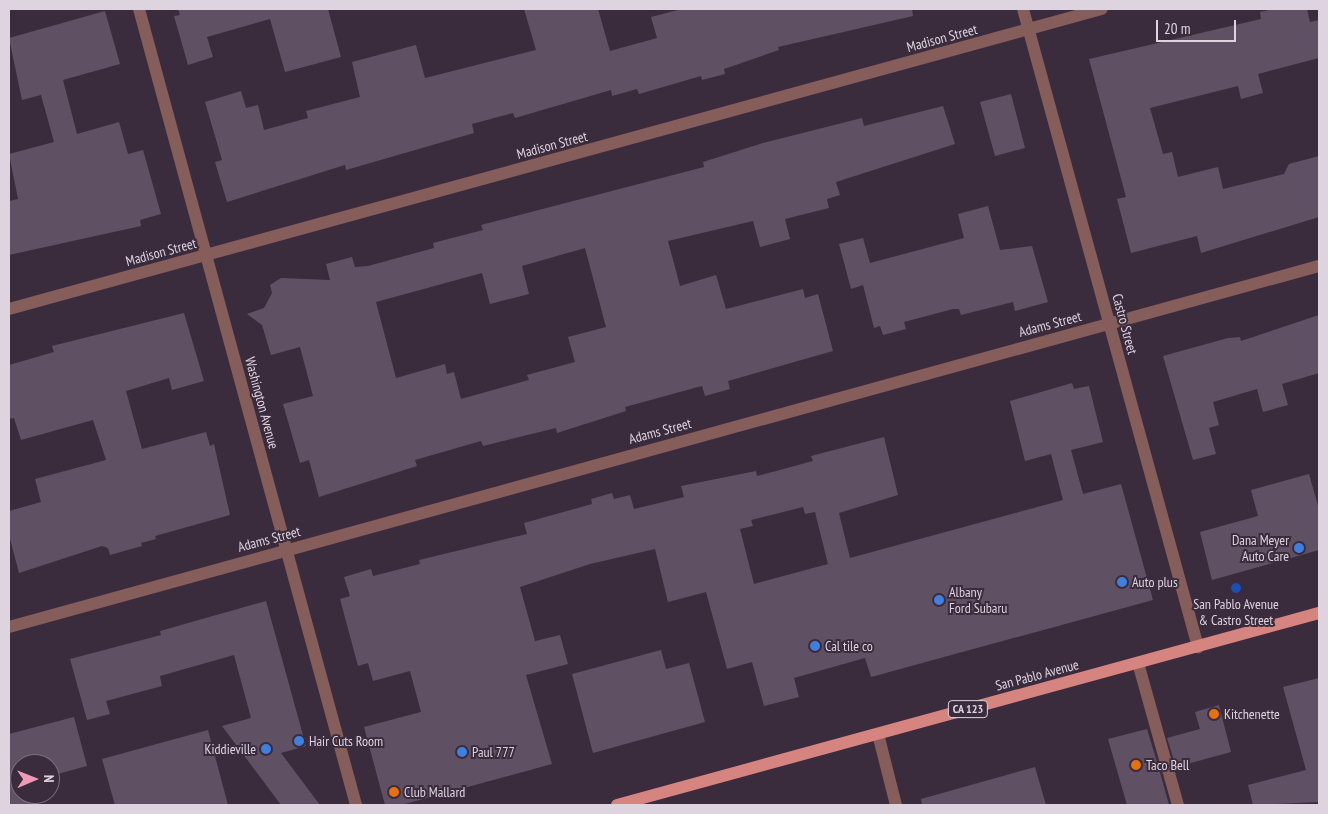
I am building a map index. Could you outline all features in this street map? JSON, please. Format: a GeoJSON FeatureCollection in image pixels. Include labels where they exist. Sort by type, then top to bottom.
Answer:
{"type":"FeatureCollection","features":[{"type":"Feature","properties":{"kind":"main road","name":"San Pablo Avenue"},"geometry":{"type":"LineString","coordinates":[[617,805],[1319,613]]}},
{"type":"Feature","properties":{"kind":"street","name":"Washington Avenue"},"geometry":{"type":"LineString","coordinates":[[139,9],[356,805]]}},
{"type":"Feature","properties":{"kind":"street","name":"Castro Street"},"geometry":{"type":"LineString","coordinates":[[1023,9],[1198,647]]}},
{"type":"Feature","properties":{"kind":"street","name":"Madison Street"},"geometry":{"type":"LineString","coordinates":[[9,309],[1102,9]]}},
{"type":"Feature","properties":{"kind":"street","name":"Adams Street"},"geometry":{"type":"LineString","coordinates":[[9,627],[1319,266]]}},
{"type":"Feature","properties":{"kind":"street"},"geometry":{"type":"LineString","coordinates":[[1138,663],[1178,805]]}},
{"type":"Feature","properties":{"kind":"street"},"geometry":{"type":"LineString","coordinates":[[878,734],[896,805]]}},
{"type":"Feature","properties":{"kind":"building"},"geometry":{"type":"Polygon","coordinates":[[[178,9],[328,9],[341,57],[285,72],[270,19],[207,37],[213,57],[188,65],[174,16],[180,15],[178,9]]]}},
{"type":"Feature","properties":{"kind":"building"},"geometry":{"type":"Polygon","coordinates":[[[524,9],[598,9],[610,51],[657,38],[651,17],[682,9],[912,9],[913,16],[778,47],[779,50],[724,69],[725,74],[702,80],[701,76],[639,94],[637,89],[612,96],[611,90],[515,118],[513,113],[472,124],[474,133],[346,170],[345,165],[227,202],[215,162],[222,160],[205,102],[241,91],[246,108],[258,105],[264,130],[308,118],[306,111],[360,97],[352,62],[416,45],[425,78],[536,50],[524,9]]]}},
{"type":"Feature","properties":{"kind":"building"},"geometry":{"type":"Polygon","coordinates":[[[1274,9],[1307,9],[1310,22],[1319,20],[1319,58],[1258,74],[1263,93],[1241,99],[1238,86],[1150,108],[1163,154],[1172,152],[1178,177],[1218,167],[1223,189],[1284,174],[1289,164],[1319,156],[1319,217],[1201,253],[1197,236],[1131,253],[1117,199],[1126,197],[1089,59],[1261,19],[1260,12],[1274,9]]]}},
{"type":"Feature","properties":{"kind":"building"},"geometry":{"type":"Polygon","coordinates":[[[105,11],[120,64],[63,80],[77,134],[119,122],[128,154],[143,150],[161,214],[140,220],[141,226],[9,255],[9,201],[18,199],[9,154],[54,142],[41,95],[22,100],[9,38],[105,11]]]}},
{"type":"Feature","properties":{"kind":"building"},"geometry":{"type":"Polygon","coordinates":[[[1011,94],[1025,148],[995,156],[980,102],[1011,94]]]}},
{"type":"Feature","properties":{"kind":"building"},"geometry":{"type":"Polygon","coordinates":[[[943,106],[955,144],[836,182],[840,195],[827,199],[829,208],[785,219],[790,239],[760,247],[753,221],[668,241],[680,286],[716,275],[726,309],[803,289],[805,298],[818,294],[833,351],[728,381],[730,389],[705,396],[702,386],[625,407],[626,411],[557,433],[556,428],[483,446],[481,441],[415,460],[417,466],[319,497],[309,460],[300,463],[283,404],[313,396],[300,347],[271,355],[262,325],[247,314],[264,308],[272,293],[270,285],[281,278],[330,280],[326,264],[352,257],[355,267],[368,266],[434,248],[433,243],[483,230],[481,225],[704,167],[703,162],[763,143],[862,118],[864,126],[943,106]],[[585,248],[522,266],[529,294],[490,304],[482,273],[376,302],[396,378],[445,364],[447,374],[454,372],[461,399],[529,380],[527,375],[575,362],[568,337],[606,327],[585,248]]]}},
{"type":"Feature","properties":{"kind":"building"},"geometry":{"type":"Polygon","coordinates":[[[988,206],[1000,250],[1032,246],[1048,302],[1015,311],[1013,302],[961,315],[959,309],[953,309],[904,322],[906,329],[883,335],[880,326],[874,328],[863,285],[851,289],[839,244],[863,238],[870,263],[964,238],[958,214],[988,206]]]}},
{"type":"Feature","properties":{"kind":"building"},"geometry":{"type":"Polygon","coordinates":[[[184,313],[204,381],[172,390],[169,378],[126,391],[142,449],[206,432],[210,446],[214,444],[230,515],[155,536],[156,539],[141,543],[142,546],[110,555],[108,548],[102,546],[19,573],[9,535],[9,511],[41,502],[35,479],[106,460],[93,420],[21,440],[14,418],[9,419],[9,365],[54,352],[52,346],[184,313]]]}},
{"type":"Feature","properties":{"kind":"building"},"geometry":{"type":"Polygon","coordinates":[[[1319,315],[1319,373],[1282,384],[1288,405],[1263,412],[1257,389],[1213,402],[1219,425],[1209,428],[1216,454],[1193,460],[1163,356],[1228,338],[1240,337],[1241,341],[1319,315]]]}},
{"type":"Feature","properties":{"kind":"building"},"geometry":{"type":"Polygon","coordinates":[[[1072,383],[1074,389],[1089,386],[1103,442],[1071,450],[1083,494],[1121,484],[1153,600],[871,677],[865,658],[794,678],[799,697],[764,706],[752,662],[727,669],[706,592],[668,602],[655,549],[590,564],[520,587],[535,641],[560,635],[568,664],[526,675],[552,764],[401,805],[385,805],[364,727],[421,712],[410,671],[373,681],[368,663],[358,666],[340,599],[350,596],[344,577],[371,569],[373,576],[420,564],[419,560],[527,534],[524,523],[592,504],[591,499],[612,493],[614,499],[630,495],[634,509],[684,497],[681,486],[756,471],[757,476],[813,461],[811,456],[884,437],[898,495],[839,513],[850,558],[1063,500],[1051,454],[1025,461],[1010,401],[1072,383]],[[803,507],[751,520],[753,526],[740,529],[754,584],[828,564],[815,512],[805,514],[803,507]]]}},
{"type":"Feature","properties":{"kind":"building"},"geometry":{"type":"Polygon","coordinates":[[[1309,474],[1319,509],[1319,550],[1212,580],[1200,532],[1258,516],[1251,490],[1309,474]]]}},
{"type":"Feature","properties":{"kind":"building"},"geometry":{"type":"Polygon","coordinates":[[[266,601],[306,746],[281,753],[320,805],[281,805],[222,726],[251,718],[234,655],[160,676],[162,686],[106,701],[110,714],[87,720],[70,659],[161,635],[160,631],[266,601]]]}},
{"type":"Feature","properties":{"kind":"building"},"geometry":{"type":"Polygon","coordinates":[[[661,650],[666,669],[689,663],[705,722],[593,753],[572,674],[661,650]]]}},
{"type":"Feature","properties":{"kind":"building"},"geometry":{"type":"Polygon","coordinates":[[[1319,678],[1319,802],[1253,805],[1248,785],[1306,770],[1283,687],[1319,678]]]}},
{"type":"Feature","properties":{"kind":"building"},"geometry":{"type":"Polygon","coordinates":[[[1219,705],[1231,752],[1176,767],[1167,738],[1200,729],[1195,712],[1219,705]]]}},
{"type":"Feature","properties":{"kind":"building"},"geometry":{"type":"Polygon","coordinates":[[[74,717],[87,766],[60,773],[60,754],[10,754],[10,804],[39,805],[9,805],[9,734],[74,717]]]}},
{"type":"Feature","properties":{"kind":"building"},"geometry":{"type":"Polygon","coordinates":[[[1147,729],[1169,805],[1127,805],[1108,739],[1147,729]]]}},
{"type":"Feature","properties":{"kind":"building"},"geometry":{"type":"Polygon","coordinates":[[[208,730],[228,805],[115,805],[102,759],[208,730]]]}},
{"type":"Feature","properties":{"kind":"building"},"geometry":{"type":"Polygon","coordinates":[[[1035,767],[1046,805],[922,805],[921,799],[1035,767]]]}},
{"type":"Feature","properties":{"kind":"place","name":"Dana Meyer Auto Care"},"geometry":{"type":"Point","coordinates":[1299,548]}},
{"type":"Feature","properties":{"kind":"place","name":"Auto plus"},"geometry":{"type":"Point","coordinates":[1122,582]}},
{"type":"Feature","properties":{"kind":"place","name":"San Pablo Avenue & Castro Street"},"geometry":{"type":"Point","coordinates":[1236,588]}},
{"type":"Feature","properties":{"kind":"place","name":"Albany Ford Subaru"},"geometry":{"type":"Point","coordinates":[939,600]}},
{"type":"Feature","properties":{"kind":"place","name":"Cal tile co"},"geometry":{"type":"Point","coordinates":[815,646]}},
{"type":"Feature","properties":{"kind":"place","name":"Kitchenette"},"geometry":{"type":"Point","coordinates":[1214,714]}},
{"type":"Feature","properties":{"kind":"place","name":"Hair Cuts Room"},"geometry":{"type":"Point","coordinates":[299,741]}},
{"type":"Feature","properties":{"kind":"place","name":"Kiddieville"},"geometry":{"type":"Point","coordinates":[266,749]}},
{"type":"Feature","properties":{"kind":"place","name":"Paul 777"},"geometry":{"type":"Point","coordinates":[462,752]}},
{"type":"Feature","properties":{"kind":"place","name":"Taco Bell"},"geometry":{"type":"Point","coordinates":[1136,765]}},
{"type":"Feature","properties":{"kind":"place","name":"Club Mallard"},"geometry":{"type":"Point","coordinates":[394,792]}}]}
